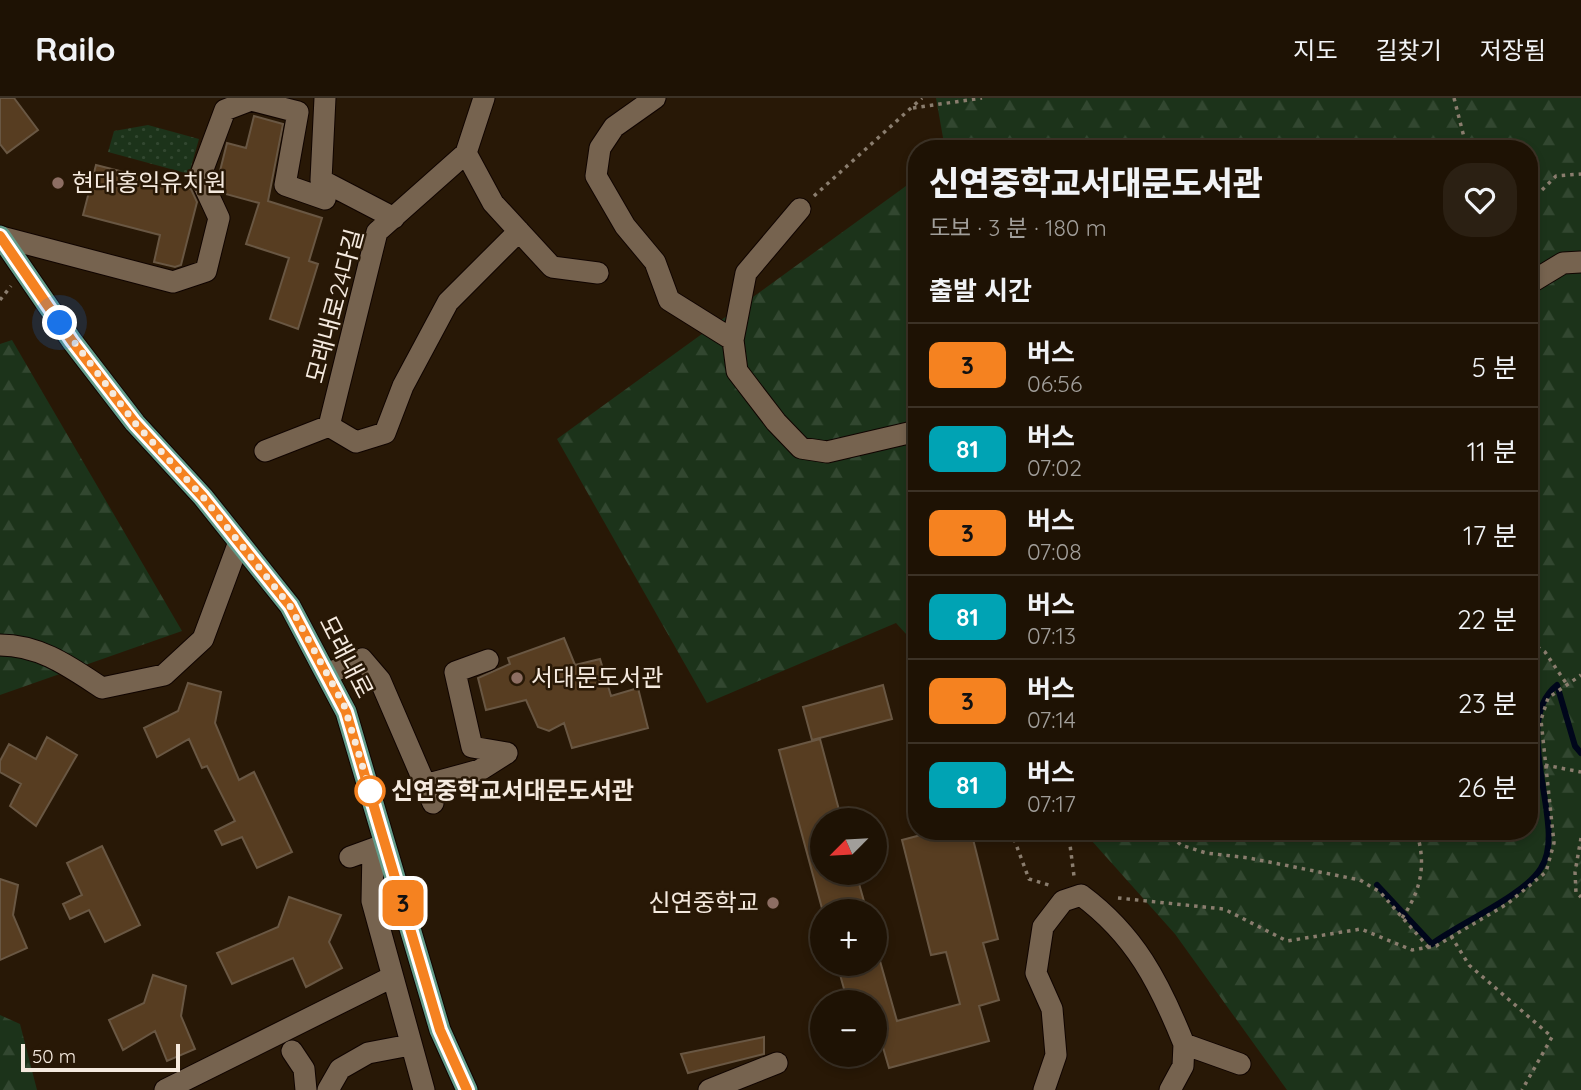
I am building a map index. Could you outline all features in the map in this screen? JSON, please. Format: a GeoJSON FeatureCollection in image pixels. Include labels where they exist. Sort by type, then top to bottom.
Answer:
{"type":"FeatureCollection","features":[{"type":"Feature","properties":{"kind":"main road","name":"모래내로"},"geometry":{"type":"LineString","coordinates":[[0,236],[72,341],[127,413],[239,542],[290,606],[344,705],[379,847],[440,1030],[467,1090]]}},
{"type":"Feature","properties":{"kind":"street"},"geometry":{"type":"LineString","coordinates":[[325,98],[321,180],[394,218]]}},
{"type":"Feature","properties":{"kind":"street","name":"모래내로24다길"},"geometry":{"type":"LineString","coordinates":[[329,426],[377,232],[466,153],[484,98]]}},
{"type":"Feature","properties":{"kind":"street"},"geometry":{"type":"LineString","coordinates":[[655,98],[614,127],[600,148],[596,176],[625,226],[655,262],[669,300],[733,340]]}},
{"type":"Feature","properties":{"kind":"street"},"geometry":{"type":"LineString","coordinates":[[0,236],[173,282],[206,271],[219,218],[200,177],[225,110],[251,100],[297,105],[285,185],[326,199]]}},
{"type":"Feature","properties":{"kind":"street"},"geometry":{"type":"LineString","coordinates":[[466,153],[493,203],[552,267],[598,273]]}},
{"type":"Feature","properties":{"kind":"street"},"geometry":{"type":"LineString","coordinates":[[800,209],[746,273],[733,340],[737,372],[776,422],[801,448],[827,452],[908,433]]}},
{"type":"Feature","properties":{"kind":"street"},"geometry":{"type":"LineString","coordinates":[[265,451],[329,426],[356,442],[384,433],[403,386],[448,302],[519,231]]}},
{"type":"Feature","properties":{"kind":"street"},"geometry":{"type":"LineString","coordinates":[[1538,277],[1563,263],[1581,262]]}},
{"type":"Feature","properties":{"kind":"street"},"geometry":{"type":"LineString","coordinates":[[0,645],[15,645],[54,657],[102,688],[164,676],[203,639],[239,542]]}},
{"type":"Feature","properties":{"kind":"street"},"geometry":{"type":"LineString","coordinates":[[327,674],[362,659],[380,680],[429,794],[480,770],[507,753],[472,747],[455,671],[488,660]]}},
{"type":"Feature","properties":{"kind":"street"},"geometry":{"type":"LineString","coordinates":[[350,858],[379,847],[372,901],[424,1090]]}},
{"type":"Feature","properties":{"kind":"street"},"geometry":{"type":"LineString","coordinates":[[1044,1090],[1056,1055],[1052,1009],[1036,973],[1043,927],[1063,901],[1081,895],[1107,914],[1135,945],[1184,1044],[1183,1066],[1170,1090]]}},
{"type":"Feature","properties":{"kind":"street"},"geometry":{"type":"LineString","coordinates":[[165,1090],[239,1045],[392,977]]}},
{"type":"Feature","properties":{"kind":"street"},"geometry":{"type":"LineString","coordinates":[[1184,1044],[1240,1064]]}},
{"type":"Feature","properties":{"kind":"street"},"geometry":{"type":"LineString","coordinates":[[328,1090],[341,1069],[368,1053],[410,1045]]}},
{"type":"Feature","properties":{"kind":"street"},"geometry":{"type":"LineString","coordinates":[[292,1051],[304,1069],[306,1090]]}},
{"type":"Feature","properties":{"kind":"street"},"geometry":{"type":"LineString","coordinates":[[709,1090],[777,1063]]}},
{"type":"Feature","properties":{"kind":"path"},"geometry":{"type":"LineString","coordinates":[[800,209],[922,98]]}},
{"type":"Feature","properties":{"kind":"path"},"geometry":{"type":"LineString","coordinates":[[911,108],[982,98]]}},
{"type":"Feature","properties":{"kind":"path"},"geometry":{"type":"LineString","coordinates":[[1454,98],[1465,140]]}},
{"type":"Feature","properties":{"kind":"path"},"geometry":{"type":"LineString","coordinates":[[1538,194],[1556,176],[1581,174]]}},
{"type":"Feature","properties":{"kind":"path"},"geometry":{"type":"LineString","coordinates":[[1538,647],[1545,652],[1566,683]]}},
{"type":"Feature","properties":{"kind":"path"},"geometry":{"type":"LineString","coordinates":[[1014,840],[1029,879],[1081,895],[1224,908],[1287,941],[1361,929],[1412,950],[1429,948],[1507,904],[1546,872],[1554,843],[1541,720],[1548,698],[1581,675]]}},
{"type":"Feature","properties":{"kind":"path"},"geometry":{"type":"LineString","coordinates":[[1544,765],[1581,772]]}},
{"type":"Feature","properties":{"kind":"path"},"geometry":{"type":"LineString","coordinates":[[1581,838],[1575,873],[1576,893],[1581,897]]}},
{"type":"Feature","properties":{"kind":"path"},"geometry":{"type":"LineString","coordinates":[[1069,840],[1074,875],[1081,895]]}},
{"type":"Feature","properties":{"kind":"path"},"geometry":{"type":"LineString","coordinates":[[1175,840],[1181,845],[1206,853],[1249,858],[1360,880],[1380,892],[1429,948]]}},
{"type":"Feature","properties":{"kind":"path"},"geometry":{"type":"LineString","coordinates":[[1402,918],[1420,890],[1422,849],[1419,840]]}},
{"type":"Feature","properties":{"kind":"path"},"geometry":{"type":"LineString","coordinates":[[1451,936],[1469,965],[1552,1037],[1522,1090]]}},
{"type":"Feature","properties":{"kind":"green space"},"geometry":{"type":"Polygon","coordinates":[[[936,98],[1581,98],[1581,1090],[1287,1090],[1175,934],[1091,840],[1538,840],[1538,140],[943,140],[936,98]]]}},
{"type":"Feature","properties":{"kind":"green space"},"geometry":{"type":"Polygon","coordinates":[[[148,125],[199,139],[189,174],[108,152],[114,131],[148,125]]]}},
{"type":"Feature","properties":{"kind":"green space"},"geometry":{"type":"Polygon","coordinates":[[[908,185],[908,636],[896,623],[707,703],[557,439],[908,185]]]}},
{"type":"Feature","properties":{"kind":"green space"},"geometry":{"type":"Polygon","coordinates":[[[12,340],[182,631],[0,695],[0,344],[12,340]]]}},
{"type":"Feature","properties":{"kind":"green space"},"geometry":{"type":"Polygon","coordinates":[[[1581,838],[1581,897],[1576,893],[1575,872],[1581,838]]]}},
{"type":"Feature","properties":{"kind":"green space"},"geometry":{"type":"Polygon","coordinates":[[[0,1015],[20,1024],[37,1090],[0,1090],[0,1015]]]}},
{"type":"Feature","properties":{"kind":"building"},"geometry":{"type":"Polygon","coordinates":[[[0,98],[14,98],[38,130],[7,153],[0,144],[0,98]]]}},
{"type":"Feature","properties":{"kind":"building"},"geometry":{"type":"Polygon","coordinates":[[[254,116],[283,124],[268,201],[322,218],[309,261],[318,264],[298,329],[270,319],[289,258],[246,244],[259,203],[222,193],[217,183],[227,143],[246,148],[254,116]]]}},
{"type":"Feature","properties":{"kind":"building"},"geometry":{"type":"Polygon","coordinates":[[[96,165],[191,189],[197,202],[181,265],[175,267],[154,262],[160,235],[83,215],[96,165]]]}},
{"type":"Feature","properties":{"kind":"building"},"geometry":{"type":"Polygon","coordinates":[[[564,638],[575,665],[600,659],[611,696],[638,688],[648,728],[572,748],[564,723],[549,731],[538,727],[526,700],[486,710],[478,678],[510,664],[508,658],[564,638]]]}},
{"type":"Feature","properties":{"kind":"building"},"geometry":{"type":"Polygon","coordinates":[[[188,683],[221,692],[215,723],[239,780],[254,772],[292,852],[257,868],[242,837],[222,845],[215,831],[235,821],[207,766],[202,768],[189,739],[157,757],[144,728],[178,711],[188,683]]]}},
{"type":"Feature","properties":{"kind":"building"},"geometry":{"type":"Polygon","coordinates":[[[883,685],[892,719],[812,740],[803,707],[883,685]]]}},
{"type":"Feature","properties":{"kind":"building"},"geometry":{"type":"Polygon","coordinates":[[[47,737],[77,755],[36,826],[10,806],[21,784],[0,772],[0,761],[9,744],[36,759],[47,737]]]}},
{"type":"Feature","properties":{"kind":"building"},"geometry":{"type":"Polygon","coordinates":[[[820,739],[839,808],[810,808],[810,864],[779,750],[820,739]]]}},
{"type":"Feature","properties":{"kind":"building"},"geometry":{"type":"Polygon","coordinates":[[[902,840],[973,840],[998,939],[983,943],[999,1000],[979,1006],[989,1041],[889,1068],[887,990],[844,990],[840,976],[884,976],[897,1021],[960,1004],[946,952],[931,955],[902,840]]]}},
{"type":"Feature","properties":{"kind":"building"},"geometry":{"type":"Polygon","coordinates":[[[102,846],[140,925],[105,942],[89,910],[70,919],[63,904],[82,895],[67,863],[102,846]]]}},
{"type":"Feature","properties":{"kind":"building"},"geometry":{"type":"Polygon","coordinates":[[[0,879],[18,885],[13,915],[27,948],[0,960],[0,879]]]}},
{"type":"Feature","properties":{"kind":"building"},"geometry":{"type":"Polygon","coordinates":[[[816,886],[860,886],[863,899],[819,899],[816,886]]]}},
{"type":"Feature","properties":{"kind":"building"},"geometry":{"type":"Polygon","coordinates":[[[289,897],[341,915],[329,942],[342,968],[306,987],[293,958],[232,984],[217,953],[278,927],[289,897]]]}},
{"type":"Feature","properties":{"kind":"building"},"geometry":{"type":"Polygon","coordinates":[[[153,975],[186,986],[181,1016],[195,1049],[167,1061],[155,1031],[123,1050],[109,1020],[144,1003],[153,975]]]}},
{"type":"Feature","properties":{"kind":"building"},"geometry":{"type":"Polygon","coordinates":[[[764,1037],[764,1054],[688,1073],[681,1054],[764,1037]]]}},
{"type":"Feature","properties":{"kind":"waterway"},"geometry":{"type":"LineString","coordinates":[[1377,885],[1432,944],[1506,899],[1533,878],[1541,868],[1548,850],[1538,724],[1543,702],[1557,685],[1575,746],[1581,753]]}},
{"type":"Feature","properties":{"kind":"bus line","name":"3"},"geometry":{"type":"LineString","coordinates":[[0,236],[72,341],[135,423],[203,497],[290,606],[336,689],[344,705],[440,1030],[467,1090]]}},
{"type":"Feature","properties":{"kind":"place","name":"현대홍익유치원"},"geometry":{"type":"Point","coordinates":[58,183]}},
{"type":"Feature","properties":{"kind":"place","name":"서대문도서관"},"geometry":{"type":"Point","coordinates":[517,678]}},
{"type":"Feature","properties":{"kind":"place","name":"신연중학교서대문도서관"},"geometry":{"type":"Point","coordinates":[370,791]}},
{"type":"Feature","properties":{"kind":"place","name":"신연중학교"},"geometry":{"type":"Point","coordinates":[773,903]}},
{"type":"Feature","properties":{"kind":"route"},"geometry":{"type":"LineString","coordinates":[[60,323],[135,423],[203,497],[290,606],[344,705],[370,791]]}}]}
